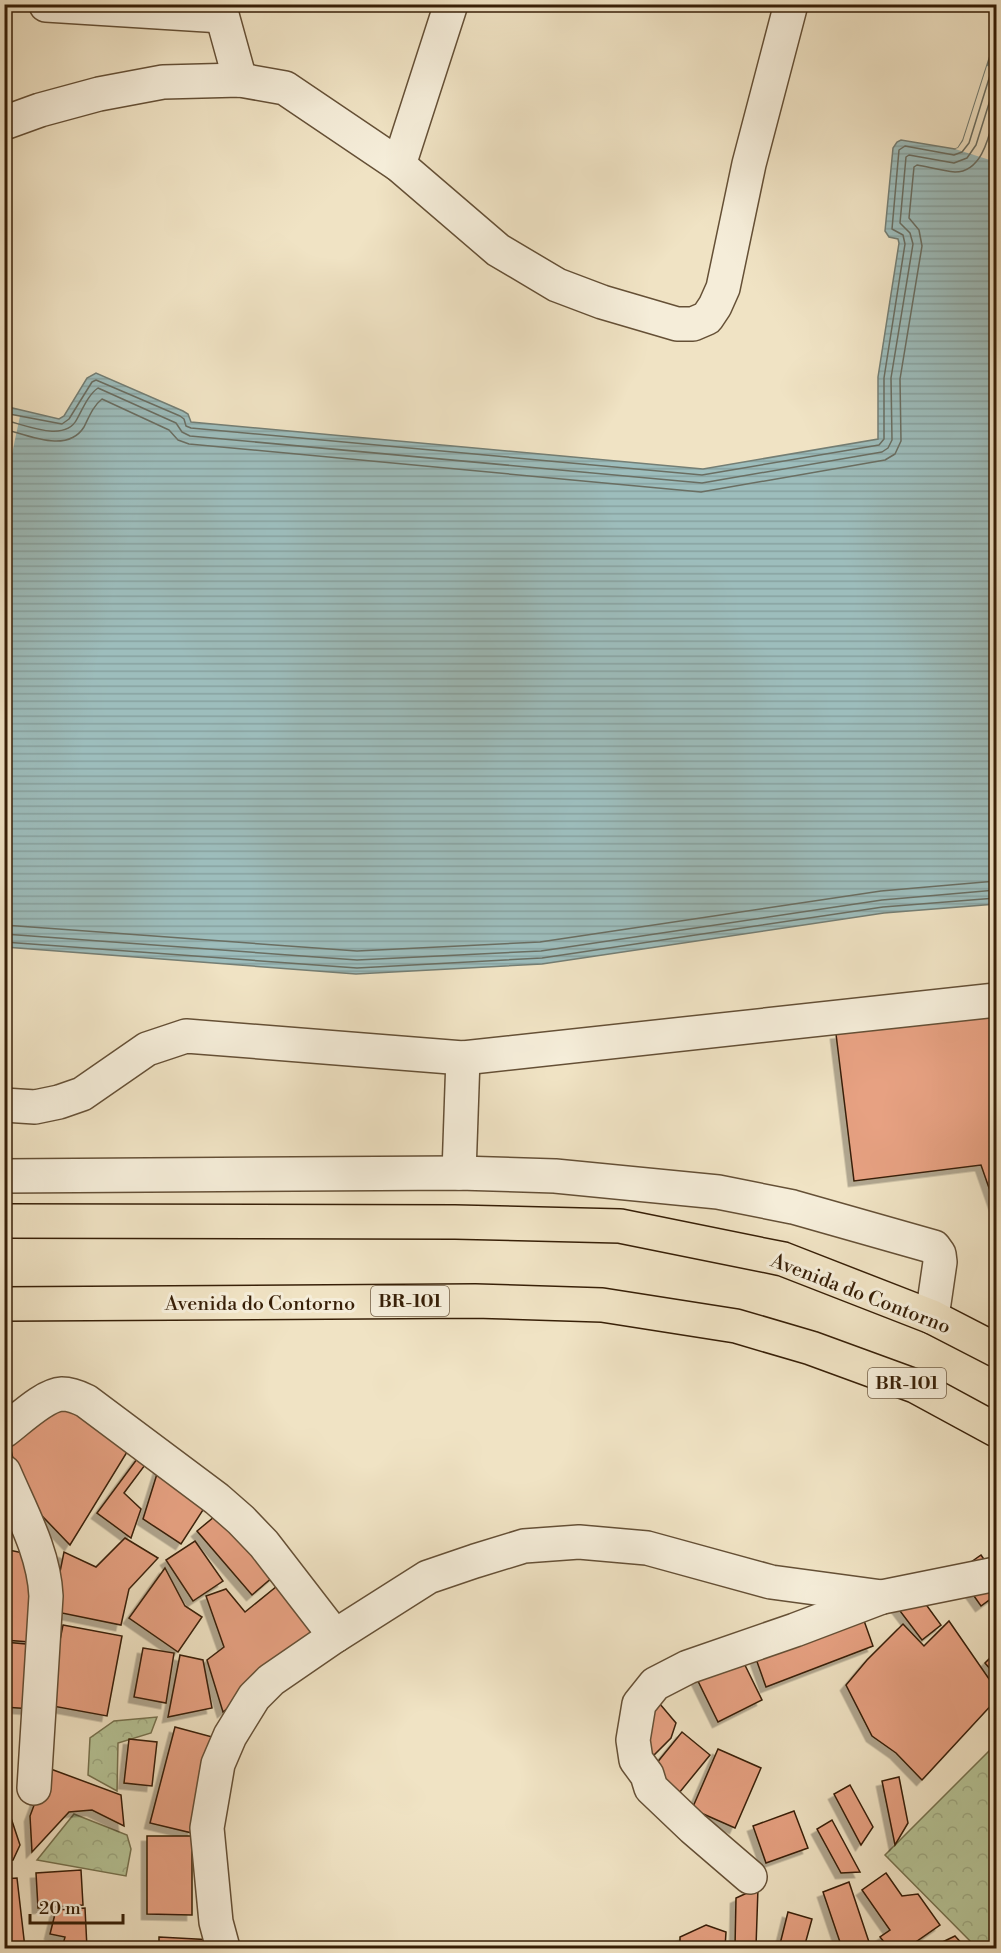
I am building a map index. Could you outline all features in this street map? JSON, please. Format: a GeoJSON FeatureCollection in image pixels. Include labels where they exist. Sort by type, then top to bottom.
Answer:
{"type":"FeatureCollection","features":[{"type":"Feature","properties":{"kind":"highway","name":"Avenida do Contorno"},"geometry":{"type":"LineString","coordinates":[[4,1221],[455,1222],[620,1226],[783,1258],[932,1317],[996,1350]]}},
{"type":"Feature","properties":{"kind":"highway","name":"Avenida do Contorno"},"geometry":{"type":"LineString","coordinates":[[4,1304],[475,1301],[602,1305],[736,1326],[812,1348],[915,1386],[996,1430]]}},
{"type":"Feature","properties":{"kind":"street"},"geometry":{"type":"LineString","coordinates":[[399,165],[451,4]]}},
{"type":"Feature","properties":{"kind":"street"},"geometry":{"type":"LineString","coordinates":[[4,123],[40,110],[110,92],[164,82],[240,80],[285,88],[399,165],[498,250],[557,285],[602,302],[677,324],[693,324],[707,318],[723,288],[749,164],[791,4]]}},
{"type":"Feature","properties":{"kind":"street"},"geometry":{"type":"LineString","coordinates":[[46,5],[221,10],[240,80]]}},
{"type":"Feature","properties":{"kind":"street"},"geometry":{"type":"LineString","coordinates":[[4,1105],[35,1107],[82,1094],[147,1049],[186,1036],[463,1058],[996,1000]]}},
{"type":"Feature","properties":{"kind":"street"},"geometry":{"type":"LineString","coordinates":[[459,1173],[463,1058]]}},
{"type":"Feature","properties":{"kind":"street"},"geometry":{"type":"LineString","coordinates":[[4,1176],[459,1173],[555,1176],[718,1192],[792,1207],[934,1247],[939,1254],[940,1262],[932,1317]]}},
{"type":"Feature","properties":{"kind":"street"},"geometry":{"type":"LineString","coordinates":[[4,1431],[54,1396],[71,1395],[86,1401],[217,1499],[241,1520],[264,1544],[335,1636]]}},
{"type":"Feature","properties":{"kind":"street"},"geometry":{"type":"LineString","coordinates":[[4,1472],[39,1555],[45,1575],[46,1596],[34,1788]]}},
{"type":"Feature","properties":{"kind":"street"},"geometry":{"type":"LineString","coordinates":[[223,1948],[216,1922],[207,1828],[218,1764],[230,1736],[254,1697],[271,1680],[428,1577],[524,1546],[579,1542],[647,1548],[771,1582],[882,1597]]}},
{"type":"Feature","properties":{"kind":"street"},"geometry":{"type":"LineString","coordinates":[[750,1877],[651,1788],[648,1775],[636,1760],[633,1740],[639,1704],[655,1684],[688,1666],[795,1630],[882,1597],[996,1574]]}},
{"type":"Feature","properties":{"kind":"green space"},"geometry":{"type":"Polygon","coordinates":[[[157,1717],[151,1733],[118,1743],[117,1791],[88,1775],[90,1738],[114,1721],[157,1717]]]}},
{"type":"Feature","properties":{"kind":"green space"},"geometry":{"type":"Polygon","coordinates":[[[996,1744],[996,1948],[977,1948],[885,1855],[996,1744]]]}},
{"type":"Feature","properties":{"kind":"green space"},"geometry":{"type":"Polygon","coordinates":[[[74,1814],[127,1835],[131,1849],[126,1876],[37,1860],[74,1814]]]}},
{"type":"Feature","properties":{"kind":"water"},"geometry":{"type":"Polygon","coordinates":[[[996,37],[996,904],[884,913],[542,964],[356,974],[5,947],[4,406],[59,419],[64,416],[87,378],[96,373],[183,411],[188,414],[191,422],[703,469],[878,439],[878,377],[899,243],[898,239],[889,237],[885,231],[893,148],[901,140],[958,148],[963,140],[996,37]]]}},
{"type":"Feature","properties":{"kind":"pier"},"geometry":{"type":"Polygon","coordinates":[[[987,66],[996,69],[996,148],[993,161],[955,149],[963,141],[987,66]]]}},
{"type":"Feature","properties":{"kind":"pier"},"geometry":{"type":"Polygon","coordinates":[[[4,413],[20,416],[5,487],[4,413]]]}},
{"type":"Feature","properties":{"kind":"building"},"geometry":{"type":"Polygon","coordinates":[[[996,1013],[996,1208],[981,1165],[854,1181],[836,1034],[996,1013]]]}},
{"type":"Feature","properties":{"kind":"building"},"geometry":{"type":"Polygon","coordinates":[[[71,1399],[135,1439],[70,1545],[21,1494],[8,1437],[71,1399]]]}},
{"type":"Feature","properties":{"kind":"building"},"geometry":{"type":"Polygon","coordinates":[[[140,1455],[148,1461],[124,1493],[141,1509],[131,1538],[97,1513],[140,1455]]]}},
{"type":"Feature","properties":{"kind":"building"},"geometry":{"type":"Polygon","coordinates":[[[161,1461],[212,1496],[181,1544],[143,1519],[161,1461]]]}},
{"type":"Feature","properties":{"kind":"building"},"geometry":{"type":"Polygon","coordinates":[[[226,1507],[281,1570],[252,1595],[197,1531],[226,1507]]]}},
{"type":"Feature","properties":{"kind":"building"},"geometry":{"type":"Polygon","coordinates":[[[125,1538],[158,1558],[129,1589],[121,1625],[52,1611],[64,1552],[96,1567],[125,1538]]]}},
{"type":"Feature","properties":{"kind":"building"},"geometry":{"type":"Polygon","coordinates":[[[195,1541],[223,1581],[193,1601],[166,1560],[195,1541]]]}},
{"type":"Feature","properties":{"kind":"building"},"geometry":{"type":"Polygon","coordinates":[[[4,1549],[33,1555],[30,1642],[4,1640],[4,1549]]]}},
{"type":"Feature","properties":{"kind":"building"},"geometry":{"type":"Polygon","coordinates":[[[981,1555],[996,1577],[996,1595],[981,1606],[957,1572],[981,1555]]]}},
{"type":"Feature","properties":{"kind":"building"},"geometry":{"type":"Polygon","coordinates":[[[165,1568],[185,1606],[202,1617],[178,1652],[129,1618],[165,1568]]]}},
{"type":"Feature","properties":{"kind":"building"},"geometry":{"type":"Polygon","coordinates":[[[282,1582],[321,1630],[223,1712],[207,1660],[224,1647],[206,1596],[226,1589],[245,1612],[282,1582]]]}},
{"type":"Feature","properties":{"kind":"building"},"geometry":{"type":"Polygon","coordinates":[[[922,1599],[941,1625],[922,1640],[897,1607],[922,1599]]]}},
{"type":"Feature","properties":{"kind":"building"},"geometry":{"type":"Polygon","coordinates":[[[862,1615],[873,1646],[766,1687],[755,1656],[862,1615]]]}},
{"type":"Feature","properties":{"kind":"building"},"geometry":{"type":"Polygon","coordinates":[[[949,1621],[996,1689],[996,1700],[922,1780],[896,1753],[872,1736],[846,1685],[903,1624],[924,1646],[949,1621]]]}},
{"type":"Feature","properties":{"kind":"building"},"geometry":{"type":"Polygon","coordinates":[[[63,1625],[122,1636],[107,1716],[47,1705],[63,1625]]]}},
{"type":"Feature","properties":{"kind":"building"},"geometry":{"type":"Polygon","coordinates":[[[4,1642],[37,1645],[32,1709],[4,1707],[4,1642]]]}},
{"type":"Feature","properties":{"kind":"building"},"geometry":{"type":"Polygon","coordinates":[[[143,1648],[174,1653],[166,1703],[134,1697],[143,1648]]]}},
{"type":"Feature","properties":{"kind":"building"},"geometry":{"type":"Polygon","coordinates":[[[996,1652],[996,1676],[985,1663],[996,1652]]]}},
{"type":"Feature","properties":{"kind":"building"},"geometry":{"type":"Polygon","coordinates":[[[180,1655],[203,1660],[212,1708],[168,1717],[180,1655]]]}},
{"type":"Feature","properties":{"kind":"building"},"geometry":{"type":"Polygon","coordinates":[[[740,1655],[762,1700],[718,1722],[696,1677],[740,1655]]]}},
{"type":"Feature","properties":{"kind":"building"},"geometry":{"type":"Polygon","coordinates":[[[654,1697],[676,1723],[671,1738],[650,1759],[640,1750],[654,1697]]]}},
{"type":"Feature","properties":{"kind":"building"},"geometry":{"type":"Polygon","coordinates":[[[175,1727],[216,1738],[192,1833],[150,1823],[175,1727]]]}},
{"type":"Feature","properties":{"kind":"building"},"geometry":{"type":"Polygon","coordinates":[[[682,1732],[710,1755],[675,1798],[647,1775],[682,1732]]]}},
{"type":"Feature","properties":{"kind":"building"},"geometry":{"type":"Polygon","coordinates":[[[129,1739],[157,1742],[152,1786],[124,1783],[129,1739]]]}},
{"type":"Feature","properties":{"kind":"building"},"geometry":{"type":"Polygon","coordinates":[[[718,1749],[761,1768],[735,1828],[692,1809],[718,1749]]]}},
{"type":"Feature","properties":{"kind":"building"},"geometry":{"type":"Polygon","coordinates":[[[48,1768],[121,1795],[124,1826],[92,1810],[69,1812],[32,1852],[30,1816],[48,1768]]]}},
{"type":"Feature","properties":{"kind":"building"},"geometry":{"type":"Polygon","coordinates":[[[899,1777],[908,1823],[895,1845],[882,1781],[899,1777]]]}},
{"type":"Feature","properties":{"kind":"building"},"geometry":{"type":"Polygon","coordinates":[[[850,1785],[873,1827],[861,1845],[834,1794],[850,1785]]]}},
{"type":"Feature","properties":{"kind":"building"},"geometry":{"type":"Polygon","coordinates":[[[4,1808],[8,1809],[20,1845],[13,1860],[4,1861],[4,1808]]]}},
{"type":"Feature","properties":{"kind":"building"},"geometry":{"type":"Polygon","coordinates":[[[794,1811],[808,1848],[766,1863],[753,1826],[794,1811]]]}},
{"type":"Feature","properties":{"kind":"building"},"geometry":{"type":"Polygon","coordinates":[[[832,1820],[860,1872],[841,1873],[817,1829],[832,1820]]]}},
{"type":"Feature","properties":{"kind":"building"},"geometry":{"type":"Polygon","coordinates":[[[147,1836],[192,1836],[192,1915],[147,1914],[147,1836]]]}},
{"type":"Feature","properties":{"kind":"building"},"geometry":{"type":"Polygon","coordinates":[[[81,1870],[83,1905],[38,1908],[36,1873],[81,1870]]]}},
{"type":"Feature","properties":{"kind":"building"},"geometry":{"type":"Polygon","coordinates":[[[886,1873],[902,1896],[918,1894],[940,1925],[907,1948],[889,1948],[880,1937],[890,1930],[862,1890],[886,1873]]]}},
{"type":"Feature","properties":{"kind":"building"},"geometry":{"type":"Polygon","coordinates":[[[17,1878],[25,1948],[4,1948],[4,1879],[17,1878]]]}},
{"type":"Feature","properties":{"kind":"building"},"geometry":{"type":"Polygon","coordinates":[[[849,1882],[869,1942],[842,1948],[823,1892],[849,1882]]]}},
{"type":"Feature","properties":{"kind":"building"},"geometry":{"type":"Polygon","coordinates":[[[758,1888],[756,1947],[735,1947],[736,1898],[758,1888]]]}},
{"type":"Feature","properties":{"kind":"building"},"geometry":{"type":"Polygon","coordinates":[[[85,1908],[87,1948],[62,1948],[65,1937],[50,1934],[56,1910],[85,1908]]]}},
{"type":"Feature","properties":{"kind":"building"},"geometry":{"type":"Polygon","coordinates":[[[788,1912],[812,1919],[804,1948],[779,1948],[788,1912]]]}},
{"type":"Feature","properties":{"kind":"building"},"geometry":{"type":"Polygon","coordinates":[[[706,1925],[726,1932],[725,1948],[680,1948],[680,1937],[706,1925]]]}},
{"type":"Feature","properties":{"kind":"building"},"geometry":{"type":"Polygon","coordinates":[[[955,1936],[966,1948],[930,1948],[955,1936]]]}},
{"type":"Feature","properties":{"kind":"building"},"geometry":{"type":"Polygon","coordinates":[[[159,1937],[214,1940],[215,1948],[159,1948],[159,1937]]]}},
{"type":"Feature","properties":{"kind":"building"},"geometry":{"type":"Polygon","coordinates":[[[136,1942],[137,1948],[113,1948],[113,1944],[136,1942]]]}}]}
